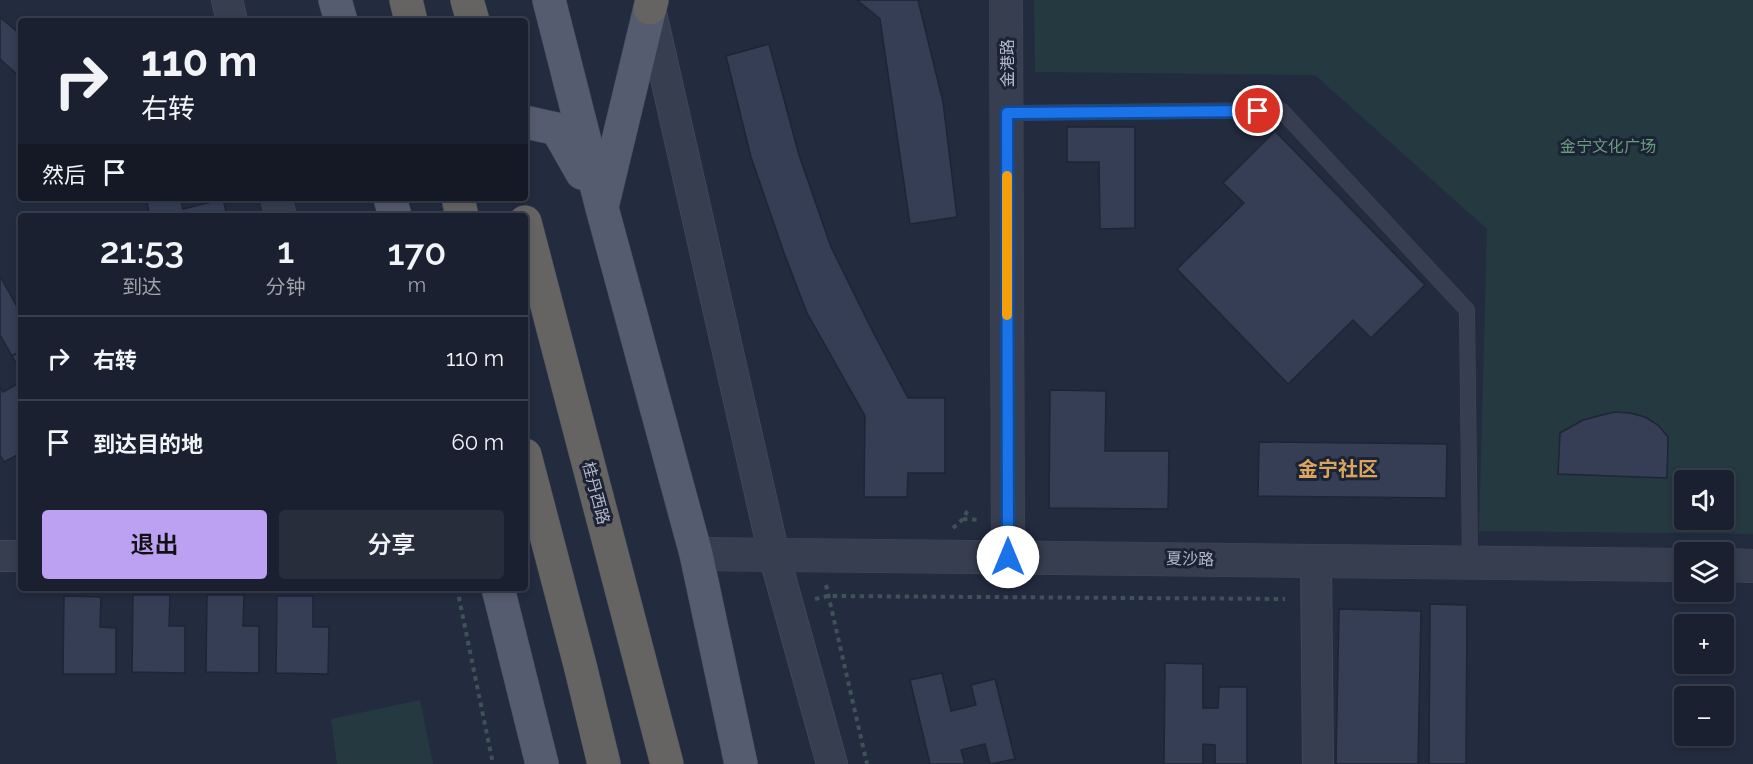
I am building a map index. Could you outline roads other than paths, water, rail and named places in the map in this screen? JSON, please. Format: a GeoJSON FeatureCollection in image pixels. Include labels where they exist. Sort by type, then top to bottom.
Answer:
{"type":"FeatureCollection","features":[{"type":"Feature","properties":{"kind":"highway"},"geometry":{"type":"LineString","coordinates":[[406,0],[410,18]]}},
{"type":"Feature","properties":{"kind":"highway"},"geometry":{"type":"LineString","coordinates":[[467,0],[472,18]]}},
{"type":"Feature","properties":{"kind":"highway","name":"桂丹西路"},"geometry":{"type":"LineString","coordinates":[[528,234],[667,764]]}},
{"type":"Feature","properties":{"kind":"highway"},"geometry":{"type":"LineString","coordinates":[[528,466],[604,764]]}},
{"type":"Feature","properties":{"kind":"main road"},"geometry":{"type":"LineString","coordinates":[[335,0],[340,18]]}},
{"type":"Feature","properties":{"kind":"main road"},"geometry":{"type":"LineString","coordinates":[[549,1],[602,208],[696,554],[741,764]]}},
{"type":"Feature","properties":{"kind":"main road"},"geometry":{"type":"LineString","coordinates":[[602,208],[651,4]]}},
{"type":"Feature","properties":{"kind":"main road"},"geometry":{"type":"LineString","coordinates":[[528,123],[557,129],[602,208]]}},
{"type":"Feature","properties":{"kind":"main road"},"geometry":{"type":"LineString","coordinates":[[499,591],[542,764]]}},
{"type":"Feature","properties":{"kind":"street"},"geometry":{"type":"LineString","coordinates":[[227,0],[231,18]]}},
{"type":"Feature","properties":{"kind":"street","name":"金港路"},"geometry":{"type":"LineString","coordinates":[[1006,0],[1008,557]]}},
{"type":"Feature","properties":{"kind":"street"},"geometry":{"type":"LineString","coordinates":[[651,4],[774,555],[832,764]]}},
{"type":"Feature","properties":{"kind":"street","name":"夏沙路"},"geometry":{"type":"LineString","coordinates":[[696,554],[1674,565]]}},
{"type":"Feature","properties":{"kind":"street"},"geometry":{"type":"LineString","coordinates":[[0,556],[18,556]]}},
{"type":"Feature","properties":{"kind":"street"},"geometry":{"type":"LineString","coordinates":[[1316,561],[1318,764]]}},
{"type":"Feature","properties":{"kind":"street"},"geometry":{"type":"LineString","coordinates":[[1734,565],[1753,566]]}},
{"type":"Feature","properties":{"kind":"lane"},"geometry":{"type":"LineString","coordinates":[[1007,113],[1281,110],[1467,310],[1470,562]]}},
{"type":"Feature","properties":{"kind":"district","name":"金宁社区"},"geometry":{"type":"Point","coordinates":[1338,469]}},
{"type":"Feature","properties":{"kind":"park label","name":"金宁文化广场"},"geometry":{"type":"Point","coordinates":[1608,146]}}]}
